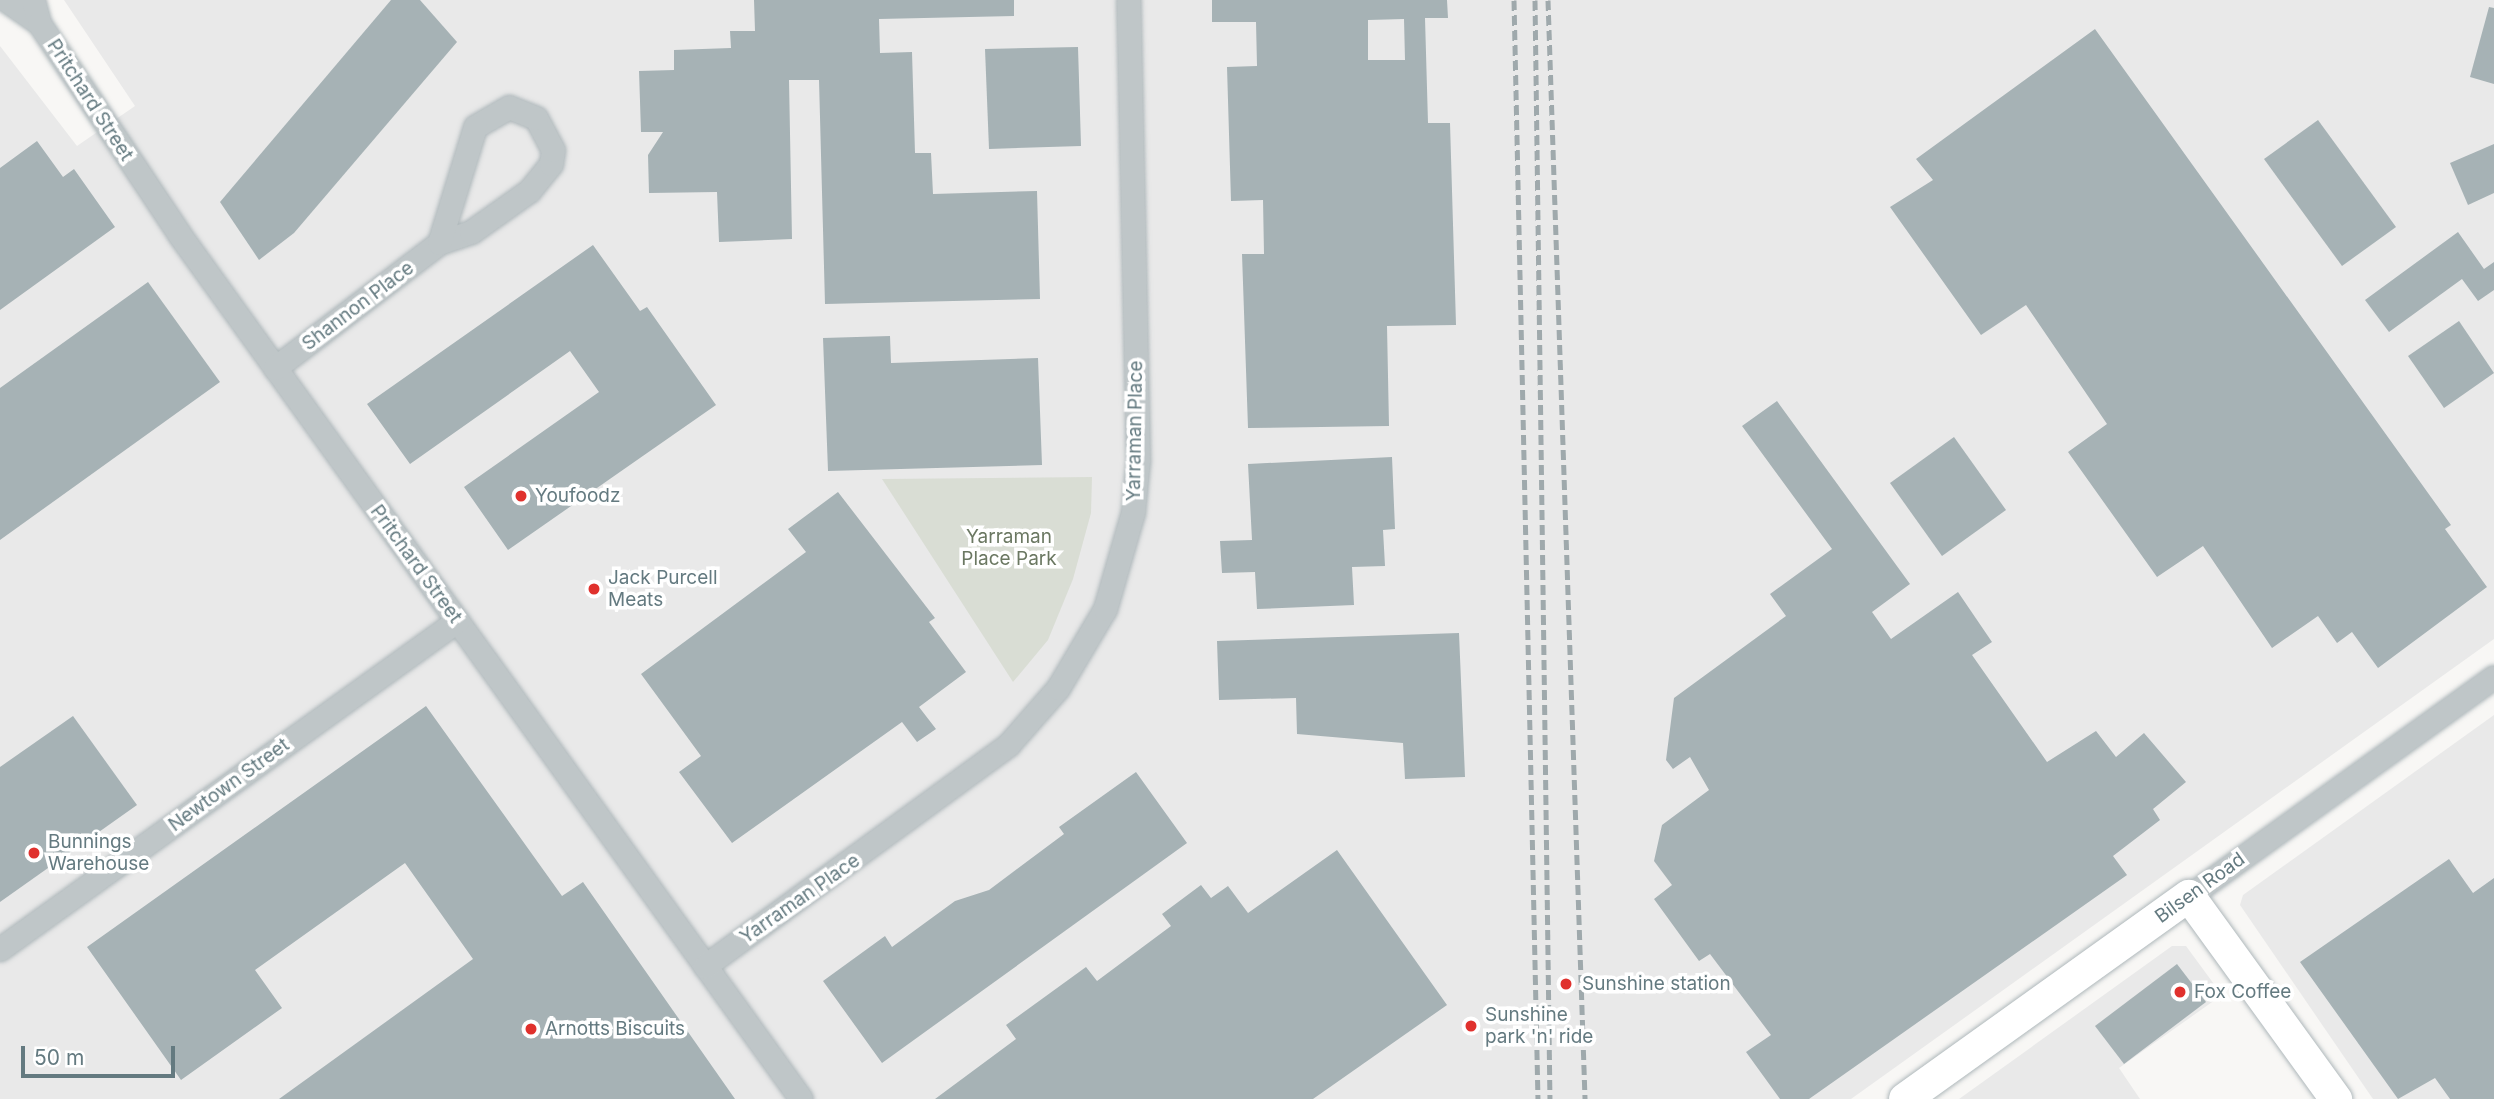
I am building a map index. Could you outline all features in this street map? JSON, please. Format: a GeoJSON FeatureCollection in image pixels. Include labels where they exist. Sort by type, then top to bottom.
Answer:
{"type":"FeatureCollection","features":[{"type":"Feature","properties":{"kind":"street","name":"Pritchard Street"},"geometry":{"type":"LineString","coordinates":[[6,0],[39,23]]}},
{"type":"Feature","properties":{"kind":"street","name":"Pritchard Street"},"geometry":{"type":"LineString","coordinates":[[33,0],[39,23],[275,368],[801,1099]]}},
{"type":"Feature","properties":{"kind":"street","name":"Yarraman Place"},"geometry":{"type":"LineString","coordinates":[[705,966],[1009,745],[1058,688],[1105,609],[1133,512],[1138,460],[1128,0]]}},
{"type":"Feature","properties":{"kind":"street","name":"Shannon Place"},"geometry":{"type":"LineString","coordinates":[[275,368],[439,243],[471,232],[543,176],[553,150],[536,118],[509,107],[475,127],[439,243]]}},
{"type":"Feature","properties":{"kind":"street","name":"Newtown Street"},"geometry":{"type":"LineString","coordinates":[[0,949],[457,621]]}},
{"type":"Feature","properties":{"kind":"street","name":"Bilsen Road"},"geometry":{"type":"LineString","coordinates":[[1905,1099],[2494,677]]}},
{"type":"Feature","properties":{"kind":"street"},"geometry":{"type":"LineString","coordinates":[[2189,896],[2336,1099]]}},
{"type":"Feature","properties":{"kind":"shaded area"},"geometry":{"type":"Polygon","coordinates":[[[64,0],[2494,0],[2494,639],[1851,1099],[0,1099],[0,46],[77,146],[135,106],[64,0]]]}},
{"type":"Feature","properties":{"kind":"shaded area"},"geometry":{"type":"Polygon","coordinates":[[[2494,715],[2494,1099],[2373,1099],[2240,905],[2243,895],[2494,715]]]}},
{"type":"Feature","properties":{"kind":"shaded area"},"geometry":{"type":"Polygon","coordinates":[[[2172,946],[2186,946],[2222,995],[2119,1068],[2140,1099],[1959,1099],[2172,946]]]}},
{"type":"Feature","properties":{"kind":"green space","name":"Yarraman Place Park"},"geometry":{"type":"Polygon","coordinates":[[[1092,477],[1091,513],[1073,579],[1048,640],[1013,682],[882,479],[1092,477]]]}},
{"type":"Feature","properties":{"kind":"building"},"geometry":{"type":"Polygon","coordinates":[[[391,0],[420,0],[457,42],[294,233],[259,260],[220,202],[391,0]]]}},
{"type":"Feature","properties":{"kind":"building"},"geometry":{"type":"Polygon","coordinates":[[[754,0],[1014,0],[1014,16],[879,19],[880,53],[912,52],[915,153],[931,153],[933,194],[1037,191],[1040,299],[825,304],[819,80],[789,80],[792,239],[719,242],[717,192],[649,193],[648,155],[663,132],[641,132],[639,71],[674,70],[674,50],[731,48],[730,31],[755,31],[754,0]]]}},
{"type":"Feature","properties":{"kind":"building"},"geometry":{"type":"Polygon","coordinates":[[[1212,0],[1447,0],[1448,18],[1425,18],[1428,123],[1450,123],[1456,325],[1387,326],[1389,426],[1248,428],[1242,254],[1264,254],[1263,200],[1231,201],[1227,67],[1257,66],[1256,22],[1212,22],[1212,0]],[[1404,19],[1368,20],[1368,60],[1405,60],[1404,19]]]}},
{"type":"Feature","properties":{"kind":"building"},"geometry":{"type":"Polygon","coordinates":[[[2489,7],[2494,8],[2494,84],[2470,77],[2489,7]]]}},
{"type":"Feature","properties":{"kind":"building"},"geometry":{"type":"Polygon","coordinates":[[[2095,29],[2451,525],[2445,529],[2487,587],[2378,668],[2352,632],[2337,643],[2318,616],[2272,648],[2203,546],[2157,577],[2068,452],[2107,424],[2026,305],[1981,335],[1890,207],[1933,180],[1916,159],[2095,29]]]}},
{"type":"Feature","properties":{"kind":"building"},"geometry":{"type":"Polygon","coordinates":[[[1078,47],[1081,146],[989,149],[985,49],[1078,47]]]}},
{"type":"Feature","properties":{"kind":"building"},"geometry":{"type":"Polygon","coordinates":[[[2318,120],[2396,227],[2342,266],[2264,159],[2318,120]]]}},
{"type":"Feature","properties":{"kind":"building"},"geometry":{"type":"Polygon","coordinates":[[[37,141],[63,177],[74,169],[115,227],[0,310],[0,168],[37,141]]]}},
{"type":"Feature","properties":{"kind":"building"},"geometry":{"type":"Polygon","coordinates":[[[2494,144],[2494,193],[2468,205],[2450,163],[2494,144]]]}},
{"type":"Feature","properties":{"kind":"building"},"geometry":{"type":"Polygon","coordinates":[[[2458,232],[2484,269],[2494,262],[2494,290],[2478,301],[2462,279],[2389,332],[2365,300],[2458,232]]]}},
{"type":"Feature","properties":{"kind":"building"},"geometry":{"type":"Polygon","coordinates":[[[593,245],[640,311],[647,307],[716,405],[508,550],[464,487],[599,392],[570,351],[410,464],[367,404],[593,245]]]}},
{"type":"Feature","properties":{"kind":"building"},"geometry":{"type":"Polygon","coordinates":[[[148,282],[220,382],[0,540],[0,388],[148,282]]]}},
{"type":"Feature","properties":{"kind":"building"},"geometry":{"type":"Polygon","coordinates":[[[2459,321],[2494,373],[2444,408],[2408,356],[2459,321]]]}},
{"type":"Feature","properties":{"kind":"building"},"geometry":{"type":"Polygon","coordinates":[[[890,336],[891,363],[1038,358],[1042,465],[828,471],[823,338],[890,336]]]}},
{"type":"Feature","properties":{"kind":"building"},"geometry":{"type":"Polygon","coordinates":[[[1777,401],[1910,584],[1872,612],[1891,639],[1958,592],[1992,642],[1972,655],[2047,762],[2096,731],[2116,757],[2144,733],[2186,782],[2153,809],[2160,820],[2113,856],[2127,875],[1809,1099],[1780,1099],[1746,1052],[1771,1035],[1710,954],[1699,961],[1654,899],[1672,885],[1654,861],[1662,825],[1709,790],[1690,757],[1673,769],[1666,760],[1674,698],[1786,616],[1770,594],[1832,549],[1742,426],[1777,401]]]}},
{"type":"Feature","properties":{"kind":"building"},"geometry":{"type":"Polygon","coordinates":[[[1954,437],[2006,510],[1942,556],[1890,483],[1954,437]]]}},
{"type":"Feature","properties":{"kind":"building"},"geometry":{"type":"Polygon","coordinates":[[[1392,457],[1395,529],[1383,530],[1385,566],[1352,567],[1354,605],[1257,609],[1255,572],[1222,573],[1220,541],[1252,540],[1248,464],[1392,457]]]}},
{"type":"Feature","properties":{"kind":"building"},"geometry":{"type":"Polygon","coordinates":[[[838,492],[935,618],[929,622],[966,672],[919,707],[936,729],[917,742],[902,722],[732,843],[679,772],[701,756],[641,674],[806,552],[788,529],[838,492]]]}},
{"type":"Feature","properties":{"kind":"building"},"geometry":{"type":"Polygon","coordinates":[[[1459,633],[1465,777],[1405,779],[1403,743],[1297,734],[1296,698],[1219,700],[1217,641],[1459,633]]]}},
{"type":"Feature","properties":{"kind":"building"},"geometry":{"type":"Polygon","coordinates":[[[426,706],[562,896],[583,882],[735,1099],[279,1099],[473,959],[405,863],[255,970],[282,1008],[181,1080],[87,947],[426,706]]]}},
{"type":"Feature","properties":{"kind":"building","name":"Bunnings Warehouse"},"geometry":{"type":"Polygon","coordinates":[[[73,716],[137,805],[0,902],[0,767],[73,716]]]}},
{"type":"Feature","properties":{"kind":"building"},"geometry":{"type":"Polygon","coordinates":[[[1136,772],[1187,843],[882,1063],[823,981],[885,936],[892,947],[955,901],[989,890],[1064,834],[1059,827],[1136,772]]]}},
{"type":"Feature","properties":{"kind":"building"},"geometry":{"type":"Polygon","coordinates":[[[1337,850],[1447,1005],[1313,1099],[935,1099],[1016,1039],[1006,1025],[1086,967],[1097,981],[1171,926],[1162,914],[1201,885],[1211,898],[1228,886],[1248,913],[1337,850]]]}},
{"type":"Feature","properties":{"kind":"building"},"geometry":{"type":"Polygon","coordinates":[[[2449,859],[2473,893],[2494,878],[2494,1099],[2450,1099],[2435,1078],[2398,1099],[2300,962],[2449,859]]]}},
{"type":"Feature","properties":{"kind":"building"},"geometry":{"type":"Polygon","coordinates":[[[2177,964],[2206,1002],[2124,1064],[2095,1026],[2177,964]]]}},
{"type":"Feature","properties":{"kind":"railway"},"geometry":{"type":"LineString","coordinates":[[1514,0],[1538,1099]]}},
{"type":"Feature","properties":{"kind":"railway"},"geometry":{"type":"LineString","coordinates":[[1535,0],[1550,1099]]}},
{"type":"Feature","properties":{"kind":"railway"},"geometry":{"type":"LineString","coordinates":[[1548,0],[1585,1099]]}},
{"type":"Feature","properties":{"kind":"place","name":"Youfoodz"},"geometry":{"type":"Point","coordinates":[521,496]}},
{"type":"Feature","properties":{"kind":"place","name":"Jack Purcell Meats"},"geometry":{"type":"Point","coordinates":[594,589]}},
{"type":"Feature","properties":{"kind":"place","name":"Bunnings Warehouse"},"geometry":{"type":"Point","coordinates":[34,853]}},
{"type":"Feature","properties":{"kind":"place","name":"Sunshine station"},"geometry":{"type":"Point","coordinates":[1566,984]}},
{"type":"Feature","properties":{"kind":"place","name":"Fox Coffee"},"geometry":{"type":"Point","coordinates":[2180,992]}},
{"type":"Feature","properties":{"kind":"place","name":"Sunshine park 'n' ride"},"geometry":{"type":"Point","coordinates":[1471,1026]}},
{"type":"Feature","properties":{"kind":"place","name":"Arnotts Biscuits"},"geometry":{"type":"Point","coordinates":[531,1029]}}]}
